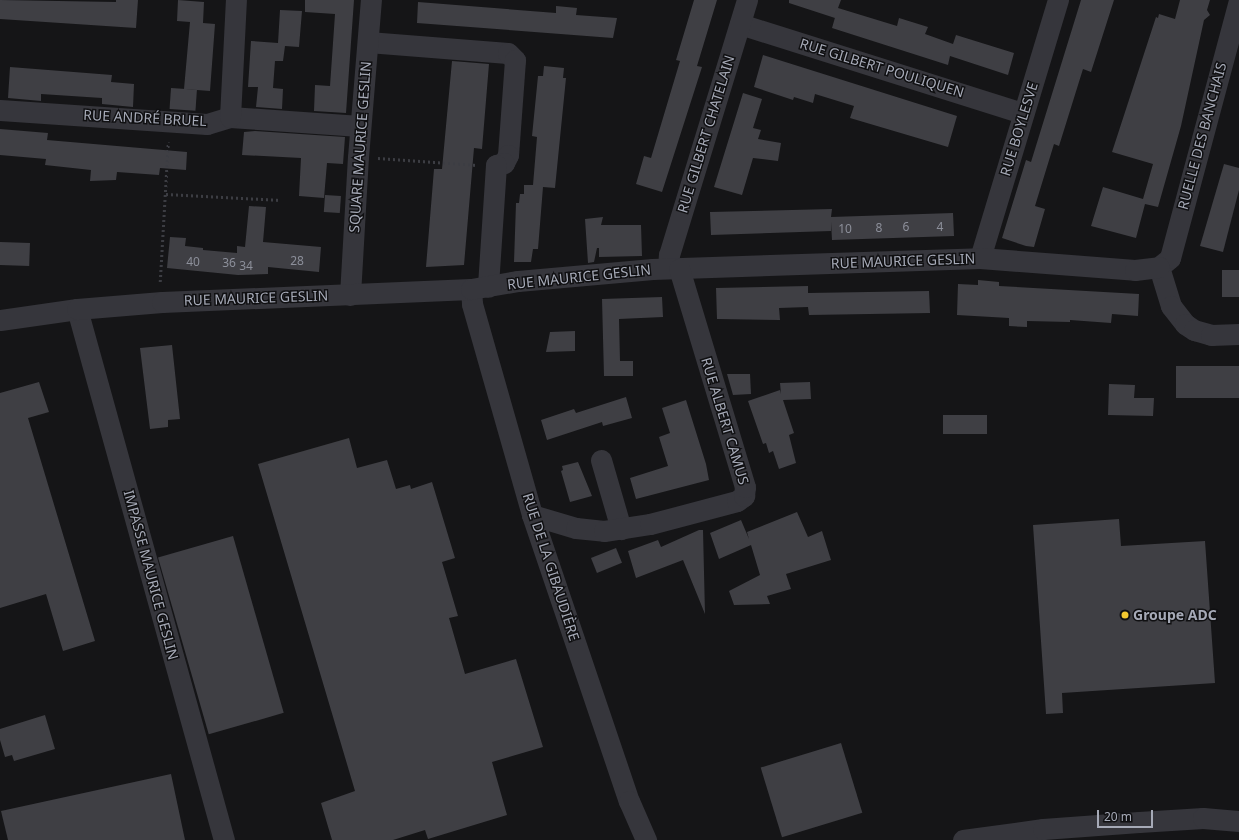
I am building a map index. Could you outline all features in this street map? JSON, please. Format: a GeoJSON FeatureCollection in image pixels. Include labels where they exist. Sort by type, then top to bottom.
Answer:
{"type":"FeatureCollection","features":[{"type":"Feature","properties":{"kind":"street"},"geometry":{"type":"LineString","coordinates":[[230,117],[236,0]]}},
{"type":"Feature","properties":{"kind":"street","name":"SQUARE MAURICE GESLIN"},"geometry":{"type":"LineString","coordinates":[[350,295],[360,126],[371,0]]}},
{"type":"Feature","properties":{"kind":"street","name":"RUE GILBERT CHATELAIN"},"geometry":{"type":"LineString","coordinates":[[674,269],[669,255],[747,0]]}},
{"type":"Feature","properties":{"kind":"street","name":"RUE BOYLESVE"},"geometry":{"type":"LineString","coordinates":[[980,258],[1058,0]]}},
{"type":"Feature","properties":{"kind":"street","name":"RUELLE DES BANCHAIS"},"geometry":{"type":"LineString","coordinates":[[1159,268],[1170,258],[1239,0]]}},
{"type":"Feature","properties":{"kind":"street","name":"RUE GILBERT POULIQUEN"},"geometry":{"type":"LineString","coordinates":[[740,24],[1023,113]]}},
{"type":"Feature","properties":{"kind":"street"},"geometry":{"type":"LineString","coordinates":[[368,42],[508,53],[515,60],[516,72],[508,155],[504,163],[496,165]]}},
{"type":"Feature","properties":{"kind":"street","name":"RUE ANDRÉ BRUEL"},"geometry":{"type":"LineString","coordinates":[[0,110],[207,124],[230,117],[360,126]]}},
{"type":"Feature","properties":{"kind":"street","name":"RUE DE LA GIBAUDIÈRE"},"geometry":{"type":"LineString","coordinates":[[496,165],[480,288],[472,304],[532,515],[629,801],[646,840]]}},
{"type":"Feature","properties":{"kind":"street","name":"RUE MAURICE GESLIN"},"geometry":{"type":"LineString","coordinates":[[0,320],[77,309],[162,302],[350,295],[480,288],[540,279],[674,269],[980,258],[1135,270],[1159,268]]}},
{"type":"Feature","properties":{"kind":"street"},"geometry":{"type":"LineString","coordinates":[[1159,268],[1171,306],[1185,324],[1194,330],[1211,335],[1239,334]]}},
{"type":"Feature","properties":{"kind":"street","name":"RUE ALBERT CAMUS"},"geometry":{"type":"LineString","coordinates":[[532,515],[576,528],[601,531],[621,529],[650,524],[737,501],[741,499],[746,491],[674,269]]}},
{"type":"Feature","properties":{"kind":"street","name":"IMPASSE MAURICE GESLIN"},"geometry":{"type":"LineString","coordinates":[[77,309],[224,840]]}},
{"type":"Feature","properties":{"kind":"street"},"geometry":{"type":"LineString","coordinates":[[602,460],[621,529]]}},
{"type":"Feature","properties":{"kind":"street"},"geometry":{"type":"LineString","coordinates":[[963,840],[1043,829],[1139,822],[1203,818],[1239,821]]}},
{"type":"Feature","properties":{"kind":"path"},"geometry":{"type":"LineString","coordinates":[[160,286],[168,141]]}},
{"type":"Feature","properties":{"kind":"path"},"geometry":{"type":"LineString","coordinates":[[358,157],[496,165]]}},
{"type":"Feature","properties":{"kind":"path"},"geometry":{"type":"LineString","coordinates":[[166,194],[281,200]]}},
{"type":"Feature","properties":{"kind":"building"},"geometry":{"type":"Polygon","coordinates":[[[0,0],[116,2],[116,0],[138,0],[136,28],[0,19],[0,0]]]}},
{"type":"Feature","properties":{"kind":"building"},"geometry":{"type":"Polygon","coordinates":[[[178,0],[204,2],[203,23],[215,24],[210,91],[184,89],[190,22],[177,21],[178,0]]]}},
{"type":"Feature","properties":{"kind":"building"},"geometry":{"type":"Polygon","coordinates":[[[305,0],[354,0],[346,113],[314,111],[315,85],[330,86],[335,14],[305,12],[305,0]]]}},
{"type":"Feature","properties":{"kind":"building"},"geometry":{"type":"Polygon","coordinates":[[[694,0],[717,0],[697,66],[702,67],[662,192],[636,184],[644,156],[651,158],[680,61],[676,60],[694,0]]]}},
{"type":"Feature","properties":{"kind":"building"},"geometry":{"type":"Polygon","coordinates":[[[789,0],[841,0],[838,8],[897,26],[899,18],[928,27],[925,34],[953,44],[956,35],[1014,53],[1008,75],[950,56],[948,65],[832,28],[835,18],[789,3],[789,0]]]}},
{"type":"Feature","properties":{"kind":"building"},"geometry":{"type":"Polygon","coordinates":[[[1081,0],[1114,0],[1091,72],[1083,69],[1059,146],[1054,144],[1035,206],[1045,209],[1034,247],[1026,246],[1002,238],[1026,160],[1031,162],[1081,0]]]}},
{"type":"Feature","properties":{"kind":"building"},"geometry":{"type":"Polygon","coordinates":[[[1180,0],[1210,0],[1207,10],[1210,15],[1204,20],[1181,126],[1158,207],[1145,204],[1136,238],[1091,226],[1103,187],[1143,199],[1153,164],[1112,152],[1156,17],[1158,18],[1159,14],[1175,19],[1180,0]]]}},
{"type":"Feature","properties":{"kind":"building"},"geometry":{"type":"Polygon","coordinates":[[[418,2],[556,13],[556,6],[577,8],[576,15],[617,18],[613,38],[417,23],[418,2]]]}},
{"type":"Feature","properties":{"kind":"building"},"geometry":{"type":"Polygon","coordinates":[[[280,10],[302,11],[299,47],[285,46],[283,61],[275,61],[273,88],[283,89],[282,109],[256,107],[258,87],[248,87],[251,41],[278,43],[280,10]]]}},
{"type":"Feature","properties":{"kind":"building"},"geometry":{"type":"Polygon","coordinates":[[[763,55],[957,116],[948,147],[850,118],[854,106],[815,94],[813,103],[794,97],[793,100],[754,87],[763,55]]]}},
{"type":"Feature","properties":{"kind":"building"},"geometry":{"type":"Polygon","coordinates":[[[452,61],[489,64],[482,149],[474,148],[464,265],[426,267],[434,169],[442,169],[452,61]]]}},
{"type":"Feature","properties":{"kind":"building"},"geometry":{"type":"Polygon","coordinates":[[[544,66],[564,68],[563,78],[566,78],[555,188],[543,187],[538,249],[533,249],[531,262],[514,262],[516,203],[519,203],[520,194],[524,194],[524,185],[533,185],[537,137],[532,136],[538,76],[543,76],[544,66]]]}},
{"type":"Feature","properties":{"kind":"building"},"geometry":{"type":"Polygon","coordinates":[[[10,67],[112,75],[111,82],[134,84],[133,107],[102,104],[102,98],[41,94],[41,101],[8,98],[10,67]]]}},
{"type":"Feature","properties":{"kind":"building"},"geometry":{"type":"Polygon","coordinates":[[[171,88],[197,90],[195,111],[170,109],[171,88]]]}},
{"type":"Feature","properties":{"kind":"building"},"geometry":{"type":"Polygon","coordinates":[[[743,93],[762,99],[753,128],[761,130],[758,139],[781,143],[778,161],[753,158],[742,195],[714,187],[743,93]]]}},
{"type":"Feature","properties":{"kind":"building"},"geometry":{"type":"Polygon","coordinates":[[[0,129],[48,133],[47,140],[187,152],[186,170],[160,168],[159,175],[117,172],[116,180],[90,181],[91,170],[45,165],[46,159],[0,155],[0,129]]]}},
{"type":"Feature","properties":{"kind":"building"},"geometry":{"type":"Polygon","coordinates":[[[255,131],[345,137],[343,164],[327,163],[324,198],[299,196],[301,158],[242,155],[244,132],[255,131]]]}},
{"type":"Feature","properties":{"kind":"building"},"geometry":{"type":"Polygon","coordinates":[[[1224,164],[1239,168],[1239,190],[1223,252],[1200,246],[1224,164]]]}},
{"type":"Feature","properties":{"kind":"building"},"geometry":{"type":"Polygon","coordinates":[[[325,195],[341,196],[340,213],[324,212],[325,195]]]}},
{"type":"Feature","properties":{"kind":"building"},"geometry":{"type":"Polygon","coordinates":[[[249,206],[266,207],[263,242],[321,247],[319,272],[268,267],[268,274],[238,275],[167,268],[170,237],[186,238],[185,246],[203,248],[203,250],[237,253],[237,246],[245,247],[249,206]]]}},
{"type":"Feature","properties":{"kind":"building"},"geometry":{"type":"Polygon","coordinates":[[[832,209],[831,217],[953,213],[954,236],[832,240],[831,222],[831,231],[711,235],[710,212],[832,209]]]}},
{"type":"Feature","properties":{"kind":"building"},"geometry":{"type":"Polygon","coordinates":[[[603,217],[601,225],[641,225],[642,256],[599,257],[599,248],[597,248],[594,262],[588,263],[585,219],[603,217]]]}},
{"type":"Feature","properties":{"kind":"building"},"geometry":{"type":"Polygon","coordinates":[[[0,242],[30,243],[29,266],[0,265],[0,242]]]}},
{"type":"Feature","properties":{"kind":"building"},"geometry":{"type":"Polygon","coordinates":[[[1222,270],[1239,270],[1239,297],[1222,297],[1222,270]]]}},
{"type":"Feature","properties":{"kind":"building"},"geometry":{"type":"Polygon","coordinates":[[[978,280],[999,282],[999,286],[1139,294],[1138,316],[1112,314],[1111,323],[1070,320],[1070,322],[1027,321],[1027,327],[1009,326],[1009,318],[957,315],[958,284],[978,285],[978,280]]]}},
{"type":"Feature","properties":{"kind":"building"},"geometry":{"type":"Polygon","coordinates":[[[808,286],[808,293],[929,291],[930,313],[809,315],[808,307],[779,308],[780,320],[717,319],[716,288],[808,286]]]}},
{"type":"Feature","properties":{"kind":"building"},"geometry":{"type":"Polygon","coordinates":[[[662,297],[663,317],[619,319],[620,361],[633,361],[633,376],[604,376],[602,299],[662,297]]]}},
{"type":"Feature","properties":{"kind":"building"},"geometry":{"type":"Polygon","coordinates":[[[575,331],[575,351],[546,352],[550,332],[575,331]]]}},
{"type":"Feature","properties":{"kind":"building"},"geometry":{"type":"Polygon","coordinates":[[[172,345],[180,419],[168,420],[168,427],[150,429],[140,348],[172,345]]]}},
{"type":"Feature","properties":{"kind":"building"},"geometry":{"type":"Polygon","coordinates":[[[1176,366],[1239,366],[1239,398],[1176,398],[1176,366]]]}},
{"type":"Feature","properties":{"kind":"building"},"geometry":{"type":"Polygon","coordinates":[[[727,374],[750,374],[751,394],[733,395],[727,374]]]}},
{"type":"Feature","properties":{"kind":"building"},"geometry":{"type":"Polygon","coordinates":[[[39,382],[49,412],[28,418],[95,641],[63,651],[46,594],[0,608],[0,393],[39,382]]]}},
{"type":"Feature","properties":{"kind":"building"},"geometry":{"type":"Polygon","coordinates":[[[810,382],[811,399],[783,400],[794,433],[789,435],[796,463],[779,469],[773,451],[769,453],[766,443],[763,444],[748,401],[780,390],[781,394],[780,383],[810,382]]]}},
{"type":"Feature","properties":{"kind":"building"},"geometry":{"type":"Polygon","coordinates":[[[1109,384],[1135,385],[1134,398],[1154,398],[1153,416],[1108,415],[1109,384]]]}},
{"type":"Feature","properties":{"kind":"building"},"geometry":{"type":"Polygon","coordinates":[[[626,397],[632,418],[603,426],[602,422],[547,440],[541,420],[574,409],[576,413],[626,397]]]}},
{"type":"Feature","properties":{"kind":"building"},"geometry":{"type":"Polygon","coordinates":[[[686,400],[706,464],[709,480],[636,499],[630,478],[668,466],[659,437],[670,433],[662,408],[686,400]]]}},
{"type":"Feature","properties":{"kind":"building"},"geometry":{"type":"Polygon","coordinates":[[[943,415],[987,415],[987,434],[943,434],[943,415]]]}},
{"type":"Feature","properties":{"kind":"building"},"geometry":{"type":"Polygon","coordinates":[[[349,438],[357,468],[387,460],[396,489],[410,485],[411,489],[432,482],[455,558],[442,562],[458,616],[449,618],[465,674],[516,659],[543,747],[492,762],[507,815],[428,839],[425,830],[393,840],[332,840],[321,803],[355,791],[258,464],[349,438]]]}},
{"type":"Feature","properties":{"kind":"building"},"geometry":{"type":"Polygon","coordinates":[[[578,462],[592,496],[570,502],[561,471],[563,470],[562,466],[578,462]]]}},
{"type":"Feature","properties":{"kind":"building"},"geometry":{"type":"Polygon","coordinates":[[[797,512],[808,537],[822,531],[831,560],[786,574],[791,589],[767,596],[770,604],[734,605],[729,591],[760,575],[751,545],[719,559],[710,533],[741,520],[749,539],[747,532],[797,512]]]}},
{"type":"Feature","properties":{"kind":"building","name":"Groupe ADC"},"geometry":{"type":"Polygon","coordinates":[[[1119,519],[1121,546],[1205,541],[1215,683],[1062,693],[1063,713],[1046,714],[1033,525],[1119,519]]]}},
{"type":"Feature","properties":{"kind":"building"},"geometry":{"type":"Polygon","coordinates":[[[699,530],[703,530],[705,614],[683,560],[636,578],[628,551],[658,540],[661,547],[699,530]]]}},
{"type":"Feature","properties":{"kind":"building"},"geometry":{"type":"Polygon","coordinates":[[[233,536],[284,713],[209,734],[158,557],[233,536]]]}},
{"type":"Feature","properties":{"kind":"building"},"geometry":{"type":"Polygon","coordinates":[[[616,548],[622,563],[597,573],[591,558],[616,548]]]}},
{"type":"Feature","properties":{"kind":"building"},"geometry":{"type":"Polygon","coordinates":[[[45,715],[55,749],[14,761],[12,755],[5,757],[0,740],[0,729],[45,715]]]}},
{"type":"Feature","properties":{"kind":"building"},"geometry":{"type":"Polygon","coordinates":[[[841,743],[862,813],[782,837],[761,768],[841,743]]]}},
{"type":"Feature","properties":{"kind":"building"},"geometry":{"type":"Polygon","coordinates":[[[171,774],[185,840],[8,840],[1,811],[171,774]]]}},
{"type":"Feature","properties":{"kind":"place","name":"Groupe ADC"},"geometry":{"type":"Point","coordinates":[1125,615]}}]}
